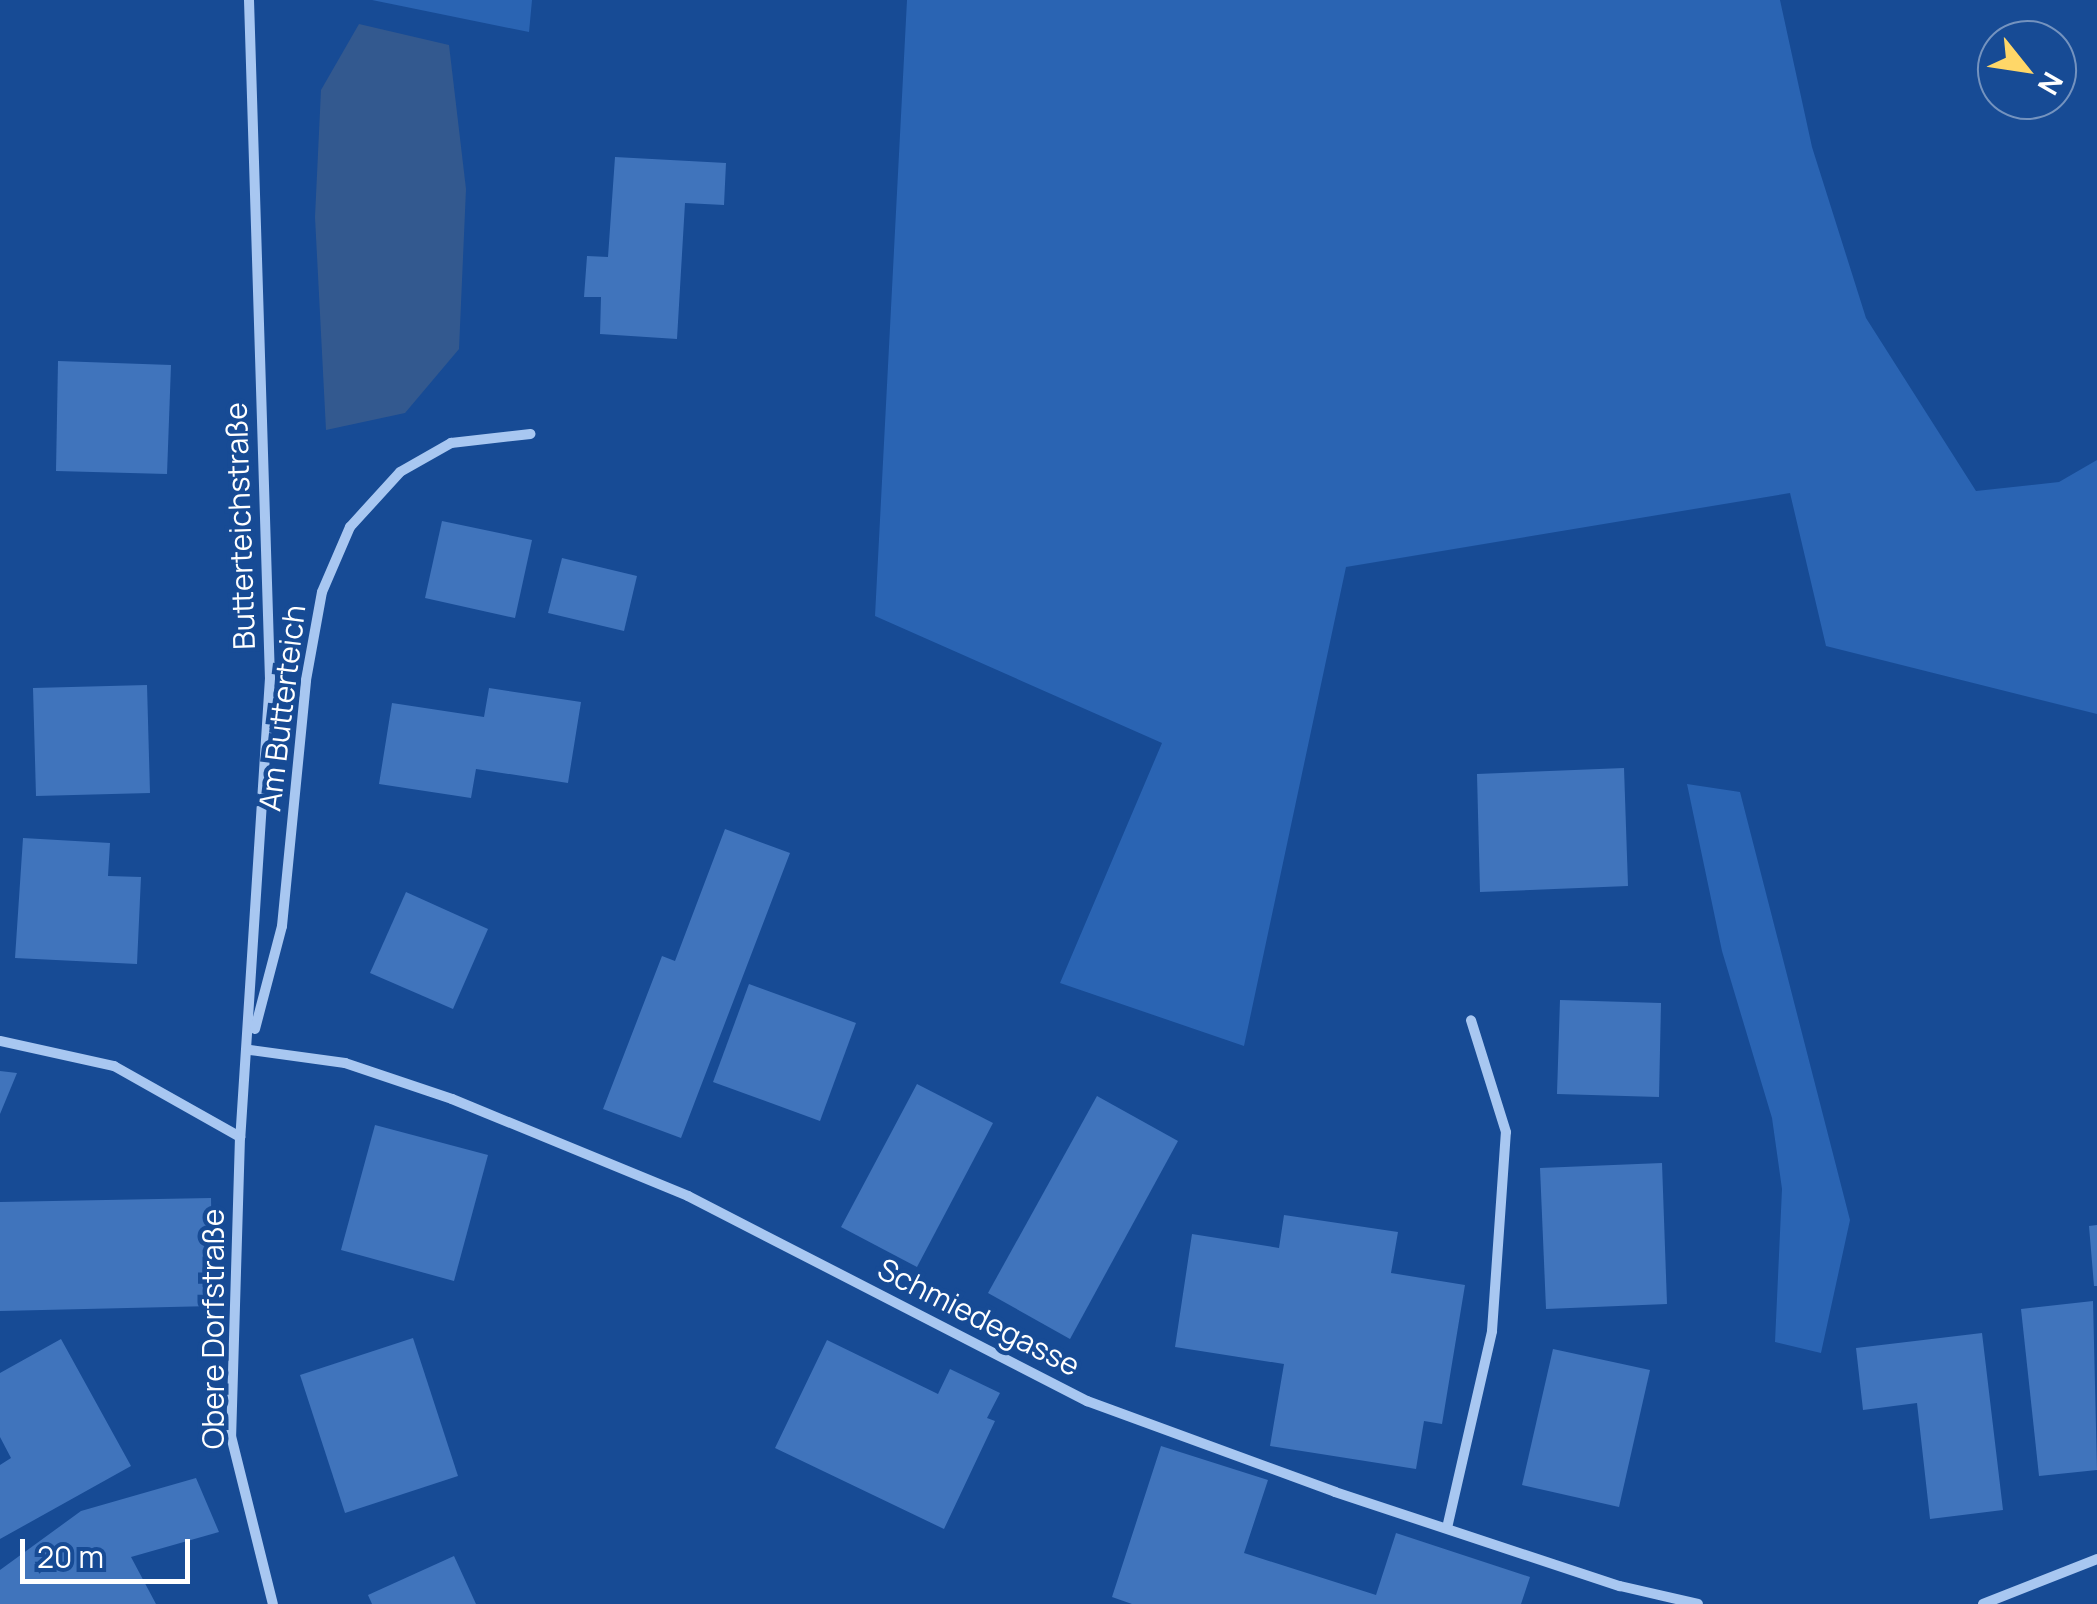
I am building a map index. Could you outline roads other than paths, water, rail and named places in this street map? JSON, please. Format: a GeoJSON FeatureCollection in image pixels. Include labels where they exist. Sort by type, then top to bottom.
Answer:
{"type":"FeatureCollection","features":[{"type":"Feature","properties":{"kind":"street","name":"Butterteichstraße"},"geometry":{"type":"LineString","coordinates":[[248,0],[270,678],[250,1050]]}},
{"type":"Feature","properties":{"kind":"street","name":"Am Butterteich"},"geometry":{"type":"LineString","coordinates":[[250,1050],[282,926],[306,680],[322,592],[350,526],[400,472],[451,443],[530,434]]}},
{"type":"Feature","properties":{"kind":"street"},"geometry":{"type":"LineString","coordinates":[[1447,1528],[1492,1331],[1506,1132],[1472,1020]]}},
{"type":"Feature","properties":{"kind":"street"},"geometry":{"type":"LineString","coordinates":[[0,1041],[114,1066],[240,1138]]}},
{"type":"Feature","properties":{"kind":"street","name":"Obere Dorfstraße"},"geometry":{"type":"LineString","coordinates":[[250,1050],[240,1138],[231,1436],[273,1604]]}},
{"type":"Feature","properties":{"kind":"street","name":"Schmiedegasse"},"geometry":{"type":"LineString","coordinates":[[250,1050],[345,1063],[452,1099],[688,1196],[1088,1401],[1620,1586],[1698,1604]]}},
{"type":"Feature","properties":{"kind":"street"},"geometry":{"type":"LineString","coordinates":[[1983,1604],[2097,1558]]}}]}
